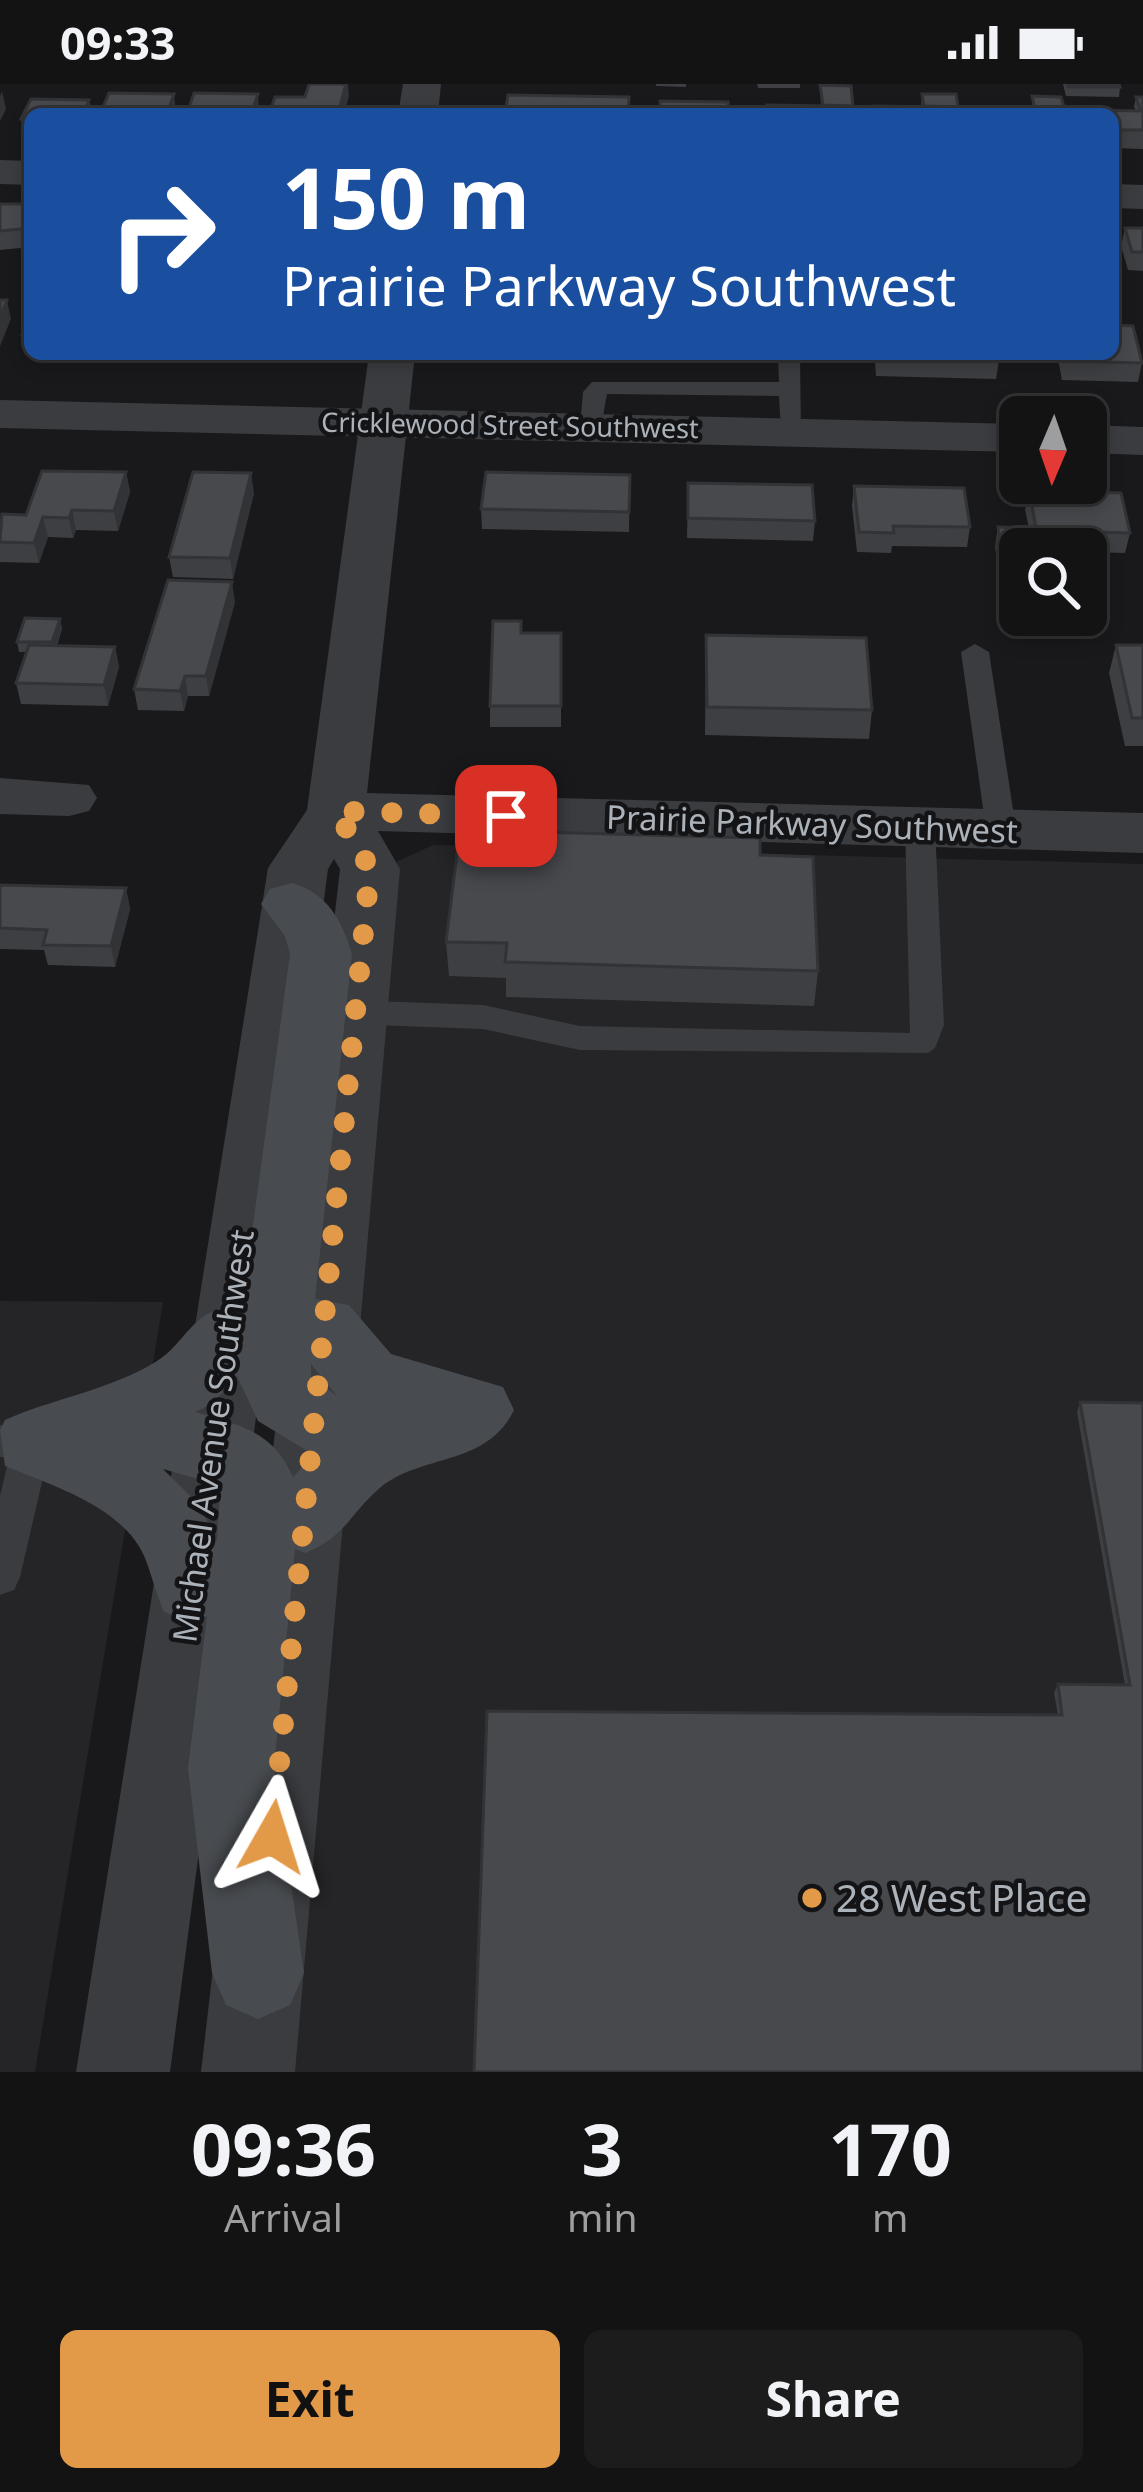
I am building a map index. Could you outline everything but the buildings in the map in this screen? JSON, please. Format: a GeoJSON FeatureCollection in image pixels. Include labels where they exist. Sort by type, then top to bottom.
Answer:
{"type":"FeatureCollection","features":[{"type":"Feature","properties":{"kind":"main road"},"geometry":{"type":"LineString","coordinates":[[292,904],[319,940],[335,1011],[272,1373],[279,1395],[314,1420],[361,1435],[417,1439]]}},
{"type":"Feature","properties":{"kind":"main road"},"geometry":{"type":"LineString","coordinates":[[305,1518],[356,1462],[476,1410],[367,1378],[323,1326]]}},
{"type":"Feature","properties":{"kind":"main road"},"geometry":{"type":"LineString","coordinates":[[44,1435],[186,1382],[227,1337]]}},
{"type":"Feature","properties":{"kind":"main road"},"geometry":{"type":"LineString","coordinates":[[44,1435],[212,1448],[248,1465],[261,1500],[231,1753],[258,1973]]}},
{"type":"Feature","properties":{"kind":"main road"},"geometry":{"type":"LineString","coordinates":[[44,1435],[156,1507],[182,1541],[192,1586]]}},
{"type":"Feature","properties":{"kind":"street","name":"Michael Avenue Southwest"},"geometry":{"type":"LineString","coordinates":[[123,2072],[298,868],[336,811],[391,360]]}},
{"type":"Feature","properties":{"kind":"street","name":"Cricklewood Street Southwest"},"geometry":{"type":"LineString","coordinates":[[0,414],[592,428],[792,411],[999,436]]}},
{"type":"Feature","properties":{"kind":"street"},"geometry":{"type":"LineString","coordinates":[[1107,440],[1143,441]]}},
{"type":"Feature","properties":{"kind":"street"},"geometry":{"type":"LineString","coordinates":[[0,796],[69,798]]}},
{"type":"Feature","properties":{"kind":"street","name":"Prairie Parkway Southwest"},"geometry":{"type":"LineString","coordinates":[[336,811],[1143,833]]}},
{"type":"Feature","properties":{"kind":"street"},"geometry":{"type":"LineString","coordinates":[[248,2072],[323,1326],[335,1011],[370,868],[336,811]]}},
{"type":"Feature","properties":{"kind":"lane"},"geometry":{"type":"LineString","coordinates":[[789,360],[792,411]]}},
{"type":"Feature","properties":{"kind":"lane"},"geometry":{"type":"LineString","coordinates":[[975,652],[1001,829]]}},
{"type":"Feature","properties":{"kind":"lane"},"geometry":{"type":"LineString","coordinates":[[335,1011],[483,1017],[580,1038],[916,1045],[924,1040],[928,1025],[920,826]]}},
{"type":"Feature","properties":{"kind":"lane"},"geometry":{"type":"LineString","coordinates":[[0,1577],[44,1435]]}},
{"type":"Feature","properties":{"kind":"shaded area"},"geometry":{"type":"Polygon","coordinates":[[[433,845],[1143,864],[1143,2072],[294,2072],[396,862],[433,845]]]}},
{"type":"Feature","properties":{"kind":"shaded area"},"geometry":{"type":"Polygon","coordinates":[[[0,1301],[163,1302],[35,2072],[0,2072],[0,1301]]]}},
{"type":"Feature","properties":{"kind":"place","name":"28 West Place"},"geometry":{"type":"Point","coordinates":[812,1898]}},
{"type":"Feature","properties":{"kind":"route"},"geometry":{"type":"LineString","coordinates":[[272,1837],[370,868],[336,811],[506,816]]}}]}
